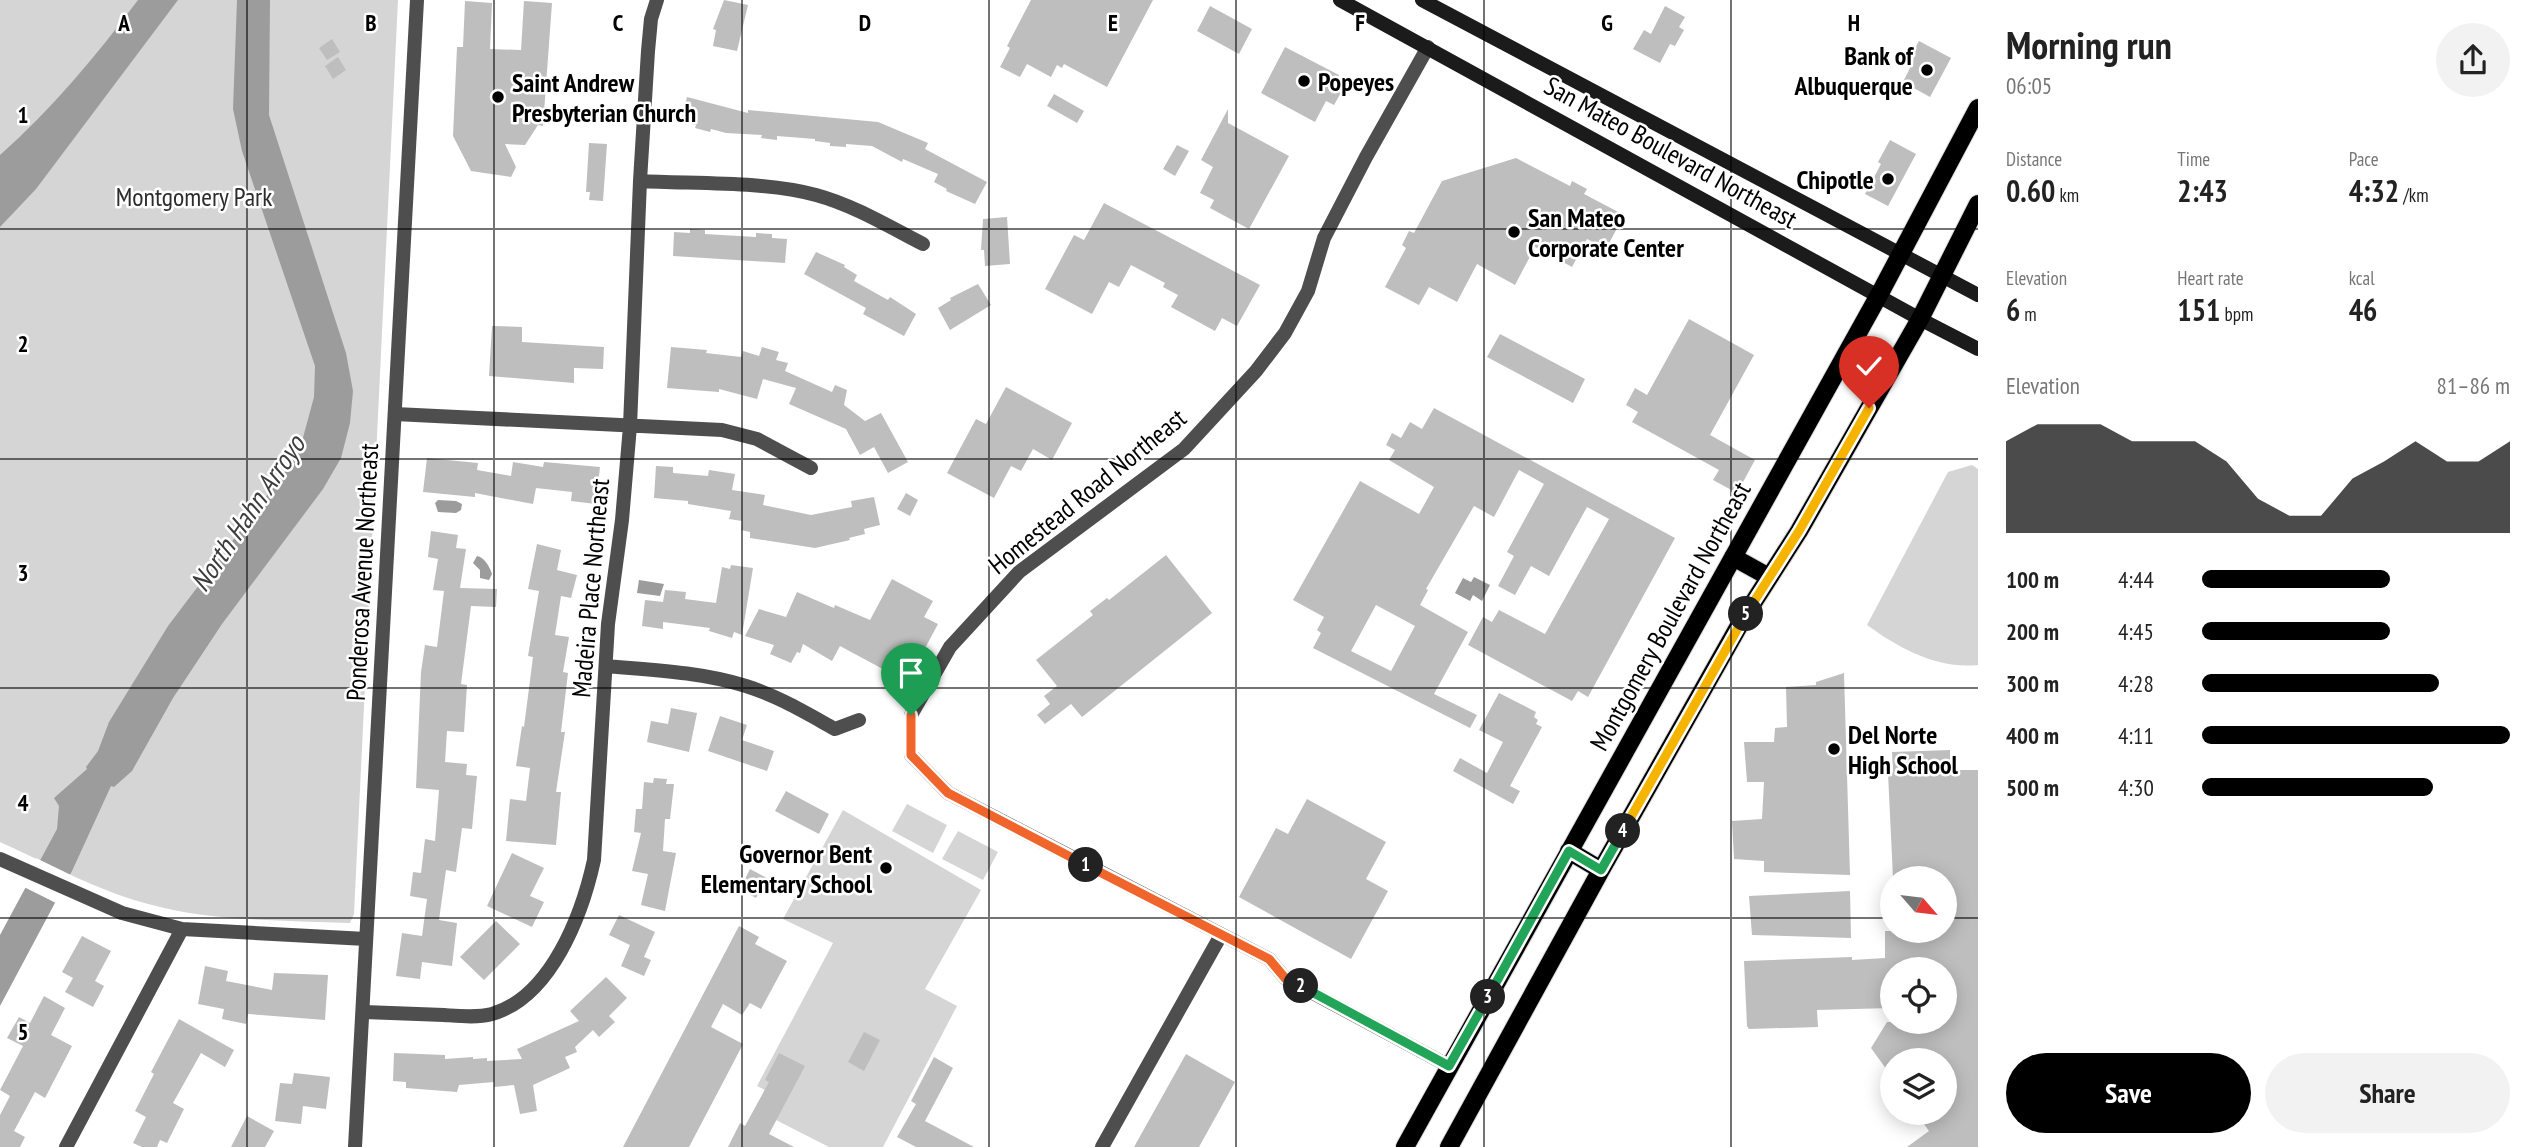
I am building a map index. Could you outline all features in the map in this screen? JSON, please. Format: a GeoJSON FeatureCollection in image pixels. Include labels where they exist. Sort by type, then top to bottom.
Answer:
{"type":"FeatureCollection","features":[{"type":"Feature","properties":{"kind":"main road","name":"San Mateo Boulevard Northeast"},"geometry":{"type":"LineString","coordinates":[[1340,0],[1978,349]]}},
{"type":"Feature","properties":{"kind":"main road","name":"San Mateo Boulevard Northeast"},"geometry":{"type":"LineString","coordinates":[[1422,0],[1978,295]]}},
{"type":"Feature","properties":{"kind":"main road","name":"Montgomery Boulevard Northeast"},"geometry":{"type":"LineString","coordinates":[[1405,1147],[1879,295],[1978,108]]}},
{"type":"Feature","properties":{"kind":"main road"},"geometry":{"type":"LineString","coordinates":[[1449,1147],[1744,617],[1799,531],[1920,319],[1978,204]]}},
{"type":"Feature","properties":{"kind":"main road"},"geometry":{"type":"LineString","coordinates":[[1733,557],[1769,577]]}},
{"type":"Feature","properties":{"kind":"main road"},"geometry":{"type":"LineString","coordinates":[[1569,851],[1601,870]]}},
{"type":"Feature","properties":{"kind":"street","name":"Ponderosa Avenue Northeast"},"geometry":{"type":"LineString","coordinates":[[355,1147],[418,0]]}},
{"type":"Feature","properties":{"kind":"street","name":"Madeira Place Northeast"},"geometry":{"type":"LineString","coordinates":[[364,1012],[472,1016],[492,1014],[517,1003],[537,987],[580,911],[594,860],[608,624],[622,520],[630,426],[648,51],[651,19],[657,0]]}},
{"type":"Feature","properties":{"kind":"street","name":"Homestead Road Northeast"},"geometry":{"type":"LineString","coordinates":[[1221,935],[948,793],[911,755],[911,715],[950,647],[1019,572],[1184,449],[1256,371],[1285,333],[1308,291],[1324,238],[1428,47]]}},
{"type":"Feature","properties":{"kind":"street"},"geometry":{"type":"LineString","coordinates":[[640,181],[784,188],[817,195],[848,207],[923,244]]}},
{"type":"Feature","properties":{"kind":"street"},"geometry":{"type":"LineString","coordinates":[[395,414],[722,430],[757,439],[811,468]]}},
{"type":"Feature","properties":{"kind":"street"},"geometry":{"type":"LineString","coordinates":[[606,666],[685,672],[746,686],[783,701],[835,729],[859,720]]}},
{"type":"Feature","properties":{"kind":"street"},"geometry":{"type":"LineString","coordinates":[[0,859],[122,913],[182,929],[366,939]]}},
{"type":"Feature","properties":{"kind":"street"},"geometry":{"type":"LineString","coordinates":[[66,1147],[182,929]]}},
{"type":"Feature","properties":{"kind":"street"},"geometry":{"type":"LineString","coordinates":[[1102,1147],[1221,935],[1269,959],[1285,978],[1449,1066]]}},
{"type":"Feature","properties":{"kind":"green space","name":"Montgomery Park"},"geometry":{"type":"Polygon","coordinates":[[[0,0],[398,0],[354,914],[350,923],[248,919],[173,910],[110,892],[0,842],[0,0]]]}},
{"type":"Feature","properties":{"kind":"green space"},"geometry":{"type":"Polygon","coordinates":[[[1972,465],[1978,469],[1978,665],[1948,664],[1920,656],[1867,625],[1948,472],[1972,465]]]}},
{"type":"Feature","properties":{"kind":"green space"},"geometry":{"type":"Polygon","coordinates":[[[907,804],[947,825],[933,853],[892,831],[907,804]]]}},
{"type":"Feature","properties":{"kind":"green space"},"geometry":{"type":"Polygon","coordinates":[[[843,810],[981,890],[925,989],[957,1006],[883,1147],[829,1147],[776,1120],[786,1101],[757,1086],[833,943],[783,919],[843,810]]]}},
{"type":"Feature","properties":{"kind":"green space"},"geometry":{"type":"Polygon","coordinates":[[[958,831],[998,852],[983,880],[942,859],[958,831]]]}},
{"type":"Feature","properties":{"kind":"shaded area"},"geometry":{"type":"Polygon","coordinates":[[[138,0],[178,0],[36,189],[0,227],[0,155],[73,81],[138,0]]]}},
{"type":"Feature","properties":{"kind":"shaded area"},"geometry":{"type":"Polygon","coordinates":[[[237,0],[270,0],[269,115],[346,353],[353,391],[350,423],[341,458],[323,489],[222,624],[173,698],[132,771],[114,787],[111,786],[72,871],[0,1006],[0,935],[57,829],[59,806],[54,798],[87,769],[98,751],[109,722],[168,626],[286,470],[301,445],[314,397],[315,366],[242,151],[233,109],[237,0]]]}},
{"type":"Feature","properties":{"kind":"shaded area"},"geometry":{"type":"Polygon","coordinates":[[[438,500],[456,501],[462,504],[461,510],[456,513],[438,512],[435,503],[438,500]]]}},
{"type":"Feature","properties":{"kind":"shaded area"},"geometry":{"type":"Polygon","coordinates":[[[477,556],[490,568],[492,574],[489,580],[480,578],[480,570],[473,563],[477,556]]]}},
{"type":"Feature","properties":{"kind":"shaded area"},"geometry":{"type":"Polygon","coordinates":[[[1474,577],[1490,585],[1482,601],[1473,595],[1470,601],[1455,593],[1463,578],[1471,582],[1474,577]]]}},
{"type":"Feature","properties":{"kind":"shaded area"},"geometry":{"type":"Polygon","coordinates":[[[639,580],[664,584],[660,596],[637,593],[639,580]]]}},
{"type":"Feature","properties":{"kind":"pier"},"geometry":{"type":"Polygon","coordinates":[[[36,858],[73,876],[58,904],[22,886],[36,858]]]}},
{"type":"Feature","properties":{"kind":"building"},"geometry":{"type":"Polygon","coordinates":[[[724,0],[748,5],[737,51],[713,46],[716,30],[713,29],[724,0]]]}},
{"type":"Feature","properties":{"kind":"building"},"geometry":{"type":"Polygon","coordinates":[[[1031,0],[1153,0],[1107,87],[1064,64],[1062,68],[1057,65],[1051,77],[1027,64],[1020,77],[1000,67],[1010,48],[1007,46],[1031,0]]]}},
{"type":"Feature","properties":{"kind":"building","name":"Saint Andrew Presbyterian Church"},"geometry":{"type":"Polygon","coordinates":[[[465,1],[492,3],[490,49],[521,50],[524,1],[552,3],[543,126],[538,125],[525,145],[505,144],[516,167],[511,177],[471,171],[453,136],[457,47],[463,47],[465,1]]]}},
{"type":"Feature","properties":{"kind":"building"},"geometry":{"type":"Polygon","coordinates":[[[1210,6],[1252,29],[1239,54],[1197,31],[1210,6]]]}},
{"type":"Feature","properties":{"kind":"building"},"geometry":{"type":"Polygon","coordinates":[[[1665,6],[1685,17],[1679,27],[1684,30],[1675,46],[1670,44],[1660,63],[1633,49],[1644,30],[1651,34],[1665,6]]]}},
{"type":"Feature","properties":{"kind":"building"},"geometry":{"type":"Polygon","coordinates":[[[332,39],[340,52],[327,60],[319,48],[332,39]]]}},
{"type":"Feature","properties":{"kind":"building","name":"Bank of Albuquerque"},"geometry":{"type":"Polygon","coordinates":[[[1919,41],[1951,58],[1930,97],[1903,82],[1913,62],[1914,56],[1911,55],[1919,41]]]}},
{"type":"Feature","properties":{"kind":"building"},"geometry":{"type":"Polygon","coordinates":[[[1285,47],[1339,75],[1335,85],[1343,89],[1334,105],[1326,101],[1315,122],[1261,93],[1285,47]]]}},
{"type":"Feature","properties":{"kind":"building"},"geometry":{"type":"Polygon","coordinates":[[[338,57],[346,70],[333,79],[325,66],[338,57]]]}},
{"type":"Feature","properties":{"kind":"building"},"geometry":{"type":"Polygon","coordinates":[[[1054,94],[1084,111],[1077,123],[1047,106],[1054,94]]]}},
{"type":"Feature","properties":{"kind":"building"},"geometry":{"type":"Polygon","coordinates":[[[687,97],[748,113],[748,110],[878,122],[928,143],[925,149],[987,182],[975,204],[946,191],[947,189],[934,182],[938,174],[903,159],[902,162],[872,146],[830,146],[830,143],[815,139],[777,136],[777,140],[761,138],[762,135],[726,133],[711,129],[710,132],[695,128],[696,125],[681,122],[687,97]]]}},
{"type":"Feature","properties":{"kind":"building"},"geometry":{"type":"Polygon","coordinates":[[[1228,109],[1228,123],[1289,156],[1249,229],[1210,208],[1214,200],[1200,193],[1213,167],[1201,160],[1228,109]]]}},
{"type":"Feature","properties":{"kind":"building","name":"Chipotle"},"geometry":{"type":"Polygon","coordinates":[[[1890,140],[1916,154],[1888,206],[1865,194],[1890,140]]]}},
{"type":"Feature","properties":{"kind":"building"},"geometry":{"type":"Polygon","coordinates":[[[589,143],[607,144],[603,201],[589,200],[590,192],[586,192],[589,143]]]}},
{"type":"Feature","properties":{"kind":"building"},"geometry":{"type":"Polygon","coordinates":[[[1177,145],[1189,151],[1175,176],[1163,169],[1177,145]]]}},
{"type":"Feature","properties":{"kind":"building","name":"San Mateo Corporate Center"},"geometry":{"type":"Polygon","coordinates":[[[1516,158],[1570,186],[1572,181],[1587,189],[1584,194],[1624,215],[1606,249],[1587,239],[1572,267],[1535,247],[1515,285],[1477,264],[1457,302],[1429,287],[1419,305],[1385,287],[1406,248],[1402,245],[1409,231],[1414,233],[1442,181],[1516,158]]]}},
{"type":"Feature","properties":{"kind":"building"},"geometry":{"type":"Polygon","coordinates":[[[1104,203],[1260,285],[1237,326],[1222,318],[1215,331],[1171,307],[1178,295],[1163,287],[1165,283],[1131,265],[1119,287],[1109,282],[1092,314],[1045,289],[1074,235],[1084,240],[1104,203]]]}},
{"type":"Feature","properties":{"kind":"building"},"geometry":{"type":"Polygon","coordinates":[[[1007,217],[1010,264],[985,266],[984,250],[981,250],[983,219],[1007,217]]]}},
{"type":"Feature","properties":{"kind":"building"},"geometry":{"type":"Polygon","coordinates":[[[690,229],[705,230],[705,234],[756,237],[756,233],[772,234],[772,238],[787,239],[785,263],[673,256],[674,232],[690,233],[690,229]]]}},
{"type":"Feature","properties":{"kind":"building"},"geometry":{"type":"Polygon","coordinates":[[[816,252],[845,265],[844,267],[857,275],[854,281],[888,300],[890,297],[916,314],[904,336],[863,314],[866,308],[804,274],[816,252]]]}},
{"type":"Feature","properties":{"kind":"building"},"geometry":{"type":"Polygon","coordinates":[[[978,284],[991,305],[950,330],[938,308],[951,300],[950,298],[978,284]]]}},
{"type":"Feature","properties":{"kind":"building"},"geometry":{"type":"Polygon","coordinates":[[[1689,319],[1754,355],[1710,435],[1755,460],[1737,493],[1713,480],[1719,470],[1632,422],[1638,412],[1626,405],[1635,388],[1647,395],[1689,319]]]}},
{"type":"Feature","properties":{"kind":"building"},"geometry":{"type":"Polygon","coordinates":[[[492,326],[522,327],[522,342],[604,347],[603,369],[574,368],[574,383],[489,376],[492,326]]]}},
{"type":"Feature","properties":{"kind":"building"},"geometry":{"type":"Polygon","coordinates":[[[1500,334],[1585,379],[1573,403],[1487,357],[1500,334]]]}},
{"type":"Feature","properties":{"kind":"building"},"geometry":{"type":"Polygon","coordinates":[[[671,347],[707,350],[706,353],[741,357],[743,351],[759,356],[762,347],[779,352],[776,360],[788,363],[785,371],[832,392],[835,385],[847,390],[844,405],[865,421],[881,413],[908,462],[888,473],[874,447],[860,455],[846,429],[789,404],[796,388],[763,379],[757,399],[719,389],[719,392],[667,388],[671,347]]]}},
{"type":"Feature","properties":{"kind":"building"},"geometry":{"type":"Polygon","coordinates":[[[1006,387],[1072,423],[1052,460],[1033,449],[1021,471],[1011,466],[994,498],[947,473],[976,419],[986,424],[1006,387]]]}},
{"type":"Feature","properties":{"kind":"building"},"geometry":{"type":"Polygon","coordinates":[[[1434,408],[1675,538],[1588,697],[1578,691],[1572,701],[1468,645],[1483,617],[1492,622],[1499,610],[1545,634],[1609,519],[1587,507],[1549,576],[1531,566],[1515,595],[1498,586],[1514,556],[1507,552],[1544,484],[1519,470],[1494,517],[1474,506],[1426,589],[1428,590],[1420,605],[1468,632],[1434,694],[1477,715],[1470,728],[1313,648],[1321,633],[1317,630],[1324,617],[1293,600],[1360,481],[1419,514],[1434,487],[1389,460],[1395,450],[1386,445],[1392,433],[1401,438],[1410,422],[1422,429],[1434,408]],[[1376,605],[1351,651],[1391,671],[1415,626],[1376,605]]]}},
{"type":"Feature","properties":{"kind":"building"},"geometry":{"type":"Polygon","coordinates":[[[427,458],[478,463],[477,470],[511,476],[513,462],[543,467],[544,462],[600,467],[596,504],[571,501],[572,492],[536,488],[533,504],[475,493],[475,497],[423,492],[427,458]]]}},
{"type":"Feature","properties":{"kind":"building"},"geometry":{"type":"Polygon","coordinates":[[[656,466],[673,467],[673,473],[708,476],[709,470],[735,474],[732,490],[765,495],[763,505],[811,515],[852,507],[851,501],[874,497],[880,525],[864,529],[865,534],[849,538],[850,540],[815,548],[750,538],[750,532],[741,530],[742,521],[729,519],[731,511],[688,504],[688,501],[654,498],[656,466]]]}},
{"type":"Feature","properties":{"kind":"building"},"geometry":{"type":"Polygon","coordinates":[[[906,493],[918,500],[910,516],[897,509],[906,493]]]}},
{"type":"Feature","properties":{"kind":"building"},"geometry":{"type":"Polygon","coordinates":[[[431,531],[458,535],[456,548],[466,549],[460,588],[497,589],[496,607],[471,606],[461,684],[467,685],[464,732],[447,731],[445,762],[467,764],[466,775],[477,776],[472,829],[462,828],[456,872],[446,870],[439,920],[457,923],[452,966],[422,962],[420,979],[396,976],[402,933],[422,936],[427,899],[410,896],[413,872],[421,873],[425,839],[435,841],[439,790],[416,788],[421,672],[425,645],[437,647],[444,591],[433,590],[438,559],[428,557],[431,531]]]}},
{"type":"Feature","properties":{"kind":"building"},"geometry":{"type":"Polygon","coordinates":[[[537,544],[561,550],[557,570],[577,575],[571,598],[561,596],[555,635],[569,637],[563,672],[568,673],[561,732],[565,732],[556,792],[561,792],[556,845],[506,841],[510,799],[526,801],[530,768],[516,766],[533,657],[528,656],[539,591],[528,589],[537,544]]]}},
{"type":"Feature","properties":{"kind":"building"},"geometry":{"type":"Polygon","coordinates":[[[1166,555],[1212,613],[1082,717],[1071,704],[1045,724],[1037,715],[1050,704],[1044,696],[1057,686],[1036,660],[1093,615],[1090,611],[1107,598],[1109,600],[1166,555]]]}},
{"type":"Feature","properties":{"kind":"building"},"geometry":{"type":"Polygon","coordinates":[[[731,565],[753,568],[742,635],[734,632],[732,638],[709,631],[710,628],[663,622],[663,629],[642,626],[645,600],[663,602],[665,590],[686,592],[685,599],[716,603],[722,567],[730,569],[731,565]]]}},
{"type":"Feature","properties":{"kind":"building"},"geometry":{"type":"Polygon","coordinates":[[[892,579],[933,601],[924,617],[938,624],[915,667],[902,660],[894,675],[840,646],[832,661],[803,644],[800,653],[797,652],[791,663],[770,654],[774,645],[745,636],[759,609],[786,617],[797,592],[870,620],[892,579]]]}},
{"type":"Feature","properties":{"kind":"building"},"geometry":{"type":"Polygon","coordinates":[[[1844,673],[1850,875],[1764,872],[1764,861],[1734,859],[1732,821],[1762,819],[1764,782],[1747,782],[1744,742],[1774,742],[1775,728],[1787,727],[1786,687],[1816,685],[1816,682],[1844,673]]]}},
{"type":"Feature","properties":{"kind":"building"},"geometry":{"type":"Polygon","coordinates":[[[1499,693],[1536,712],[1536,724],[1542,727],[1510,786],[1520,791],[1513,804],[1453,771],[1460,758],[1487,773],[1503,742],[1479,730],[1499,693]]]}},
{"type":"Feature","properties":{"kind":"building"},"geometry":{"type":"Polygon","coordinates":[[[671,708],[697,713],[689,752],[647,742],[651,721],[668,724],[671,708]]]}},
{"type":"Feature","properties":{"kind":"building"},"geometry":{"type":"Polygon","coordinates":[[[720,716],[747,725],[742,740],[774,751],[767,771],[708,751],[720,716]]]}},
{"type":"Feature","properties":{"kind":"building"},"geometry":{"type":"Polygon","coordinates":[[[1950,750],[1950,770],[1978,770],[1978,1147],[1907,1147],[1929,1131],[1925,1125],[1957,1125],[1957,1048],[1880,1048],[1880,1060],[1871,1048],[1880,1033],[1957,1034],[1957,957],[1885,957],[1885,943],[1957,943],[1957,866],[1892,866],[1888,773],[1893,772],[1892,752],[1950,750]]]}},
{"type":"Feature","properties":{"kind":"building"},"geometry":{"type":"Polygon","coordinates":[[[654,778],[667,779],[666,784],[674,784],[670,819],[665,819],[663,851],[676,853],[665,911],[641,905],[648,874],[632,871],[641,833],[634,832],[636,809],[642,809],[644,782],[653,783],[654,778]]]}},
{"type":"Feature","properties":{"kind":"building"},"geometry":{"type":"Polygon","coordinates":[[[786,791],[829,814],[819,834],[775,811],[786,791]]]}},
{"type":"Feature","properties":{"kind":"building"},"geometry":{"type":"Polygon","coordinates":[[[1307,799],[1386,842],[1366,879],[1388,891],[1351,959],[1239,897],[1276,828],[1288,834],[1307,799]]]}},
{"type":"Feature","properties":{"kind":"building"},"geometry":{"type":"Polygon","coordinates":[[[512,853],[544,868],[530,896],[544,902],[532,927],[487,906],[512,853]]]}},
{"type":"Feature","properties":{"kind":"building"},"geometry":{"type":"Polygon","coordinates":[[[750,869],[767,878],[756,898],[740,889],[750,869]]]}},
{"type":"Feature","properties":{"kind":"building"},"geometry":{"type":"Polygon","coordinates":[[[1850,891],[1851,938],[1752,935],[1749,896],[1850,891]]]}},
{"type":"Feature","properties":{"kind":"building"},"geometry":{"type":"Polygon","coordinates":[[[619,915],[655,932],[644,957],[651,960],[644,976],[621,966],[630,945],[609,935],[619,915]]]}},
{"type":"Feature","properties":{"kind":"building"},"geometry":{"type":"Polygon","coordinates":[[[496,921],[520,944],[484,980],[460,957],[496,921]]]}},
{"type":"Feature","properties":{"kind":"building"},"geometry":{"type":"Polygon","coordinates":[[[739,926],[759,937],[755,944],[787,961],[761,1009],[750,1003],[742,1015],[723,1004],[711,1027],[743,1044],[689,1147],[623,1147],[739,926]]]}},
{"type":"Feature","properties":{"kind":"building"},"geometry":{"type":"Polygon","coordinates":[[[82,936],[111,951],[95,981],[104,986],[93,1007],[65,992],[73,978],[62,972],[82,936]]]}},
{"type":"Feature","properties":{"kind":"building"},"geometry":{"type":"Polygon","coordinates":[[[1852,957],[1852,960],[1880,958],[1880,1008],[1817,1010],[1818,1027],[1749,1029],[1747,1026],[1744,961],[1852,957]]]}},
{"type":"Feature","properties":{"kind":"building"},"geometry":{"type":"Polygon","coordinates":[[[205,966],[228,971],[226,981],[272,990],[274,973],[328,975],[325,1020],[248,1014],[246,1024],[222,1019],[224,1009],[198,1004],[205,966]]]}},
{"type":"Feature","properties":{"kind":"building"},"geometry":{"type":"Polygon","coordinates":[[[606,977],[627,998],[609,1016],[615,1022],[599,1037],[593,1030],[575,1047],[577,1052],[565,1057],[570,1068],[533,1085],[537,1111],[520,1114],[514,1085],[494,1087],[494,1082],[459,1085],[457,1092],[406,1088],[406,1082],[393,1081],[394,1053],[445,1055],[445,1059],[487,1058],[487,1061],[522,1059],[517,1049],[579,1021],[570,1011],[606,977]]]}},
{"type":"Feature","properties":{"kind":"building"},"geometry":{"type":"Polygon","coordinates":[[[44,996],[65,1008],[51,1035],[72,1046],[45,1098],[35,1092],[14,1131],[25,1137],[20,1147],[0,1147],[0,1115],[10,1096],[0,1090],[23,1046],[7,1038],[19,1017],[30,1023],[44,996]]]}},
{"type":"Feature","properties":{"kind":"building"},"geometry":{"type":"Polygon","coordinates":[[[179,1019],[234,1050],[225,1067],[201,1053],[173,1103],[184,1109],[167,1143],[160,1140],[157,1147],[142,1147],[133,1143],[146,1117],[135,1111],[154,1074],[151,1072],[179,1019]]]}},
{"type":"Feature","properties":{"kind":"building"},"geometry":{"type":"Polygon","coordinates":[[[864,1032],[880,1040],[864,1071],[848,1062],[864,1032]]]}},
{"type":"Feature","properties":{"kind":"building"},"geometry":{"type":"Polygon","coordinates":[[[779,1053],[805,1066],[769,1134],[794,1147],[728,1147],[740,1123],[745,1126],[769,1082],[765,1080],[779,1053]]]}},
{"type":"Feature","properties":{"kind":"building"},"geometry":{"type":"Polygon","coordinates":[[[1186,1054],[1235,1082],[1199,1147],[1134,1147],[1186,1054]]]}},
{"type":"Feature","properties":{"kind":"building"},"geometry":{"type":"Polygon","coordinates":[[[934,1057],[953,1068],[925,1121],[974,1147],[916,1147],[897,1137],[916,1104],[911,1101],[934,1057]]]}},
{"type":"Feature","properties":{"kind":"building"},"geometry":{"type":"Polygon","coordinates":[[[294,1073],[330,1077],[326,1109],[303,1106],[301,1124],[275,1121],[280,1083],[292,1084],[294,1073]]]}},
{"type":"Feature","properties":{"kind":"building"},"geometry":{"type":"Polygon","coordinates":[[[247,1116],[274,1131],[265,1147],[231,1147],[247,1116]]]}},
{"type":"Feature","properties":{"kind":"place","name":"Bank of Albuquerque"},"geometry":{"type":"Point","coordinates":[1927,70]}},
{"type":"Feature","properties":{"kind":"place","name":"Popeyes"},"geometry":{"type":"Point","coordinates":[1304,81]}},
{"type":"Feature","properties":{"kind":"place","name":"Saint Andrew Presbyterian Church"},"geometry":{"type":"Point","coordinates":[498,97]}},
{"type":"Feature","properties":{"kind":"place","name":"Chipotle"},"geometry":{"type":"Point","coordinates":[1888,179]}},
{"type":"Feature","properties":{"kind":"place","name":"San Mateo Corporate Center"},"geometry":{"type":"Point","coordinates":[1514,232]}},
{"type":"Feature","properties":{"kind":"place","name":"Del Norte High School"},"geometry":{"type":"Point","coordinates":[1834,749]}},
{"type":"Feature","properties":{"kind":"place","name":"Governor Bent Elementary School"},"geometry":{"type":"Point","coordinates":[886,868]}},
{"type":"Feature","properties":{"kind":"route"},"geometry":{"type":"LineString","coordinates":[[911,715],[911,755],[948,793],[1269,959],[1285,978],[1449,1066],[1569,851],[1601,870],[1744,617],[1799,531],[1869,408]]}},
{"type":"Feature","properties":{"kind":"water label","name":"North Hahn Arroyo"},"geometry":{"type":"Point","coordinates":[247,513]}}]}
